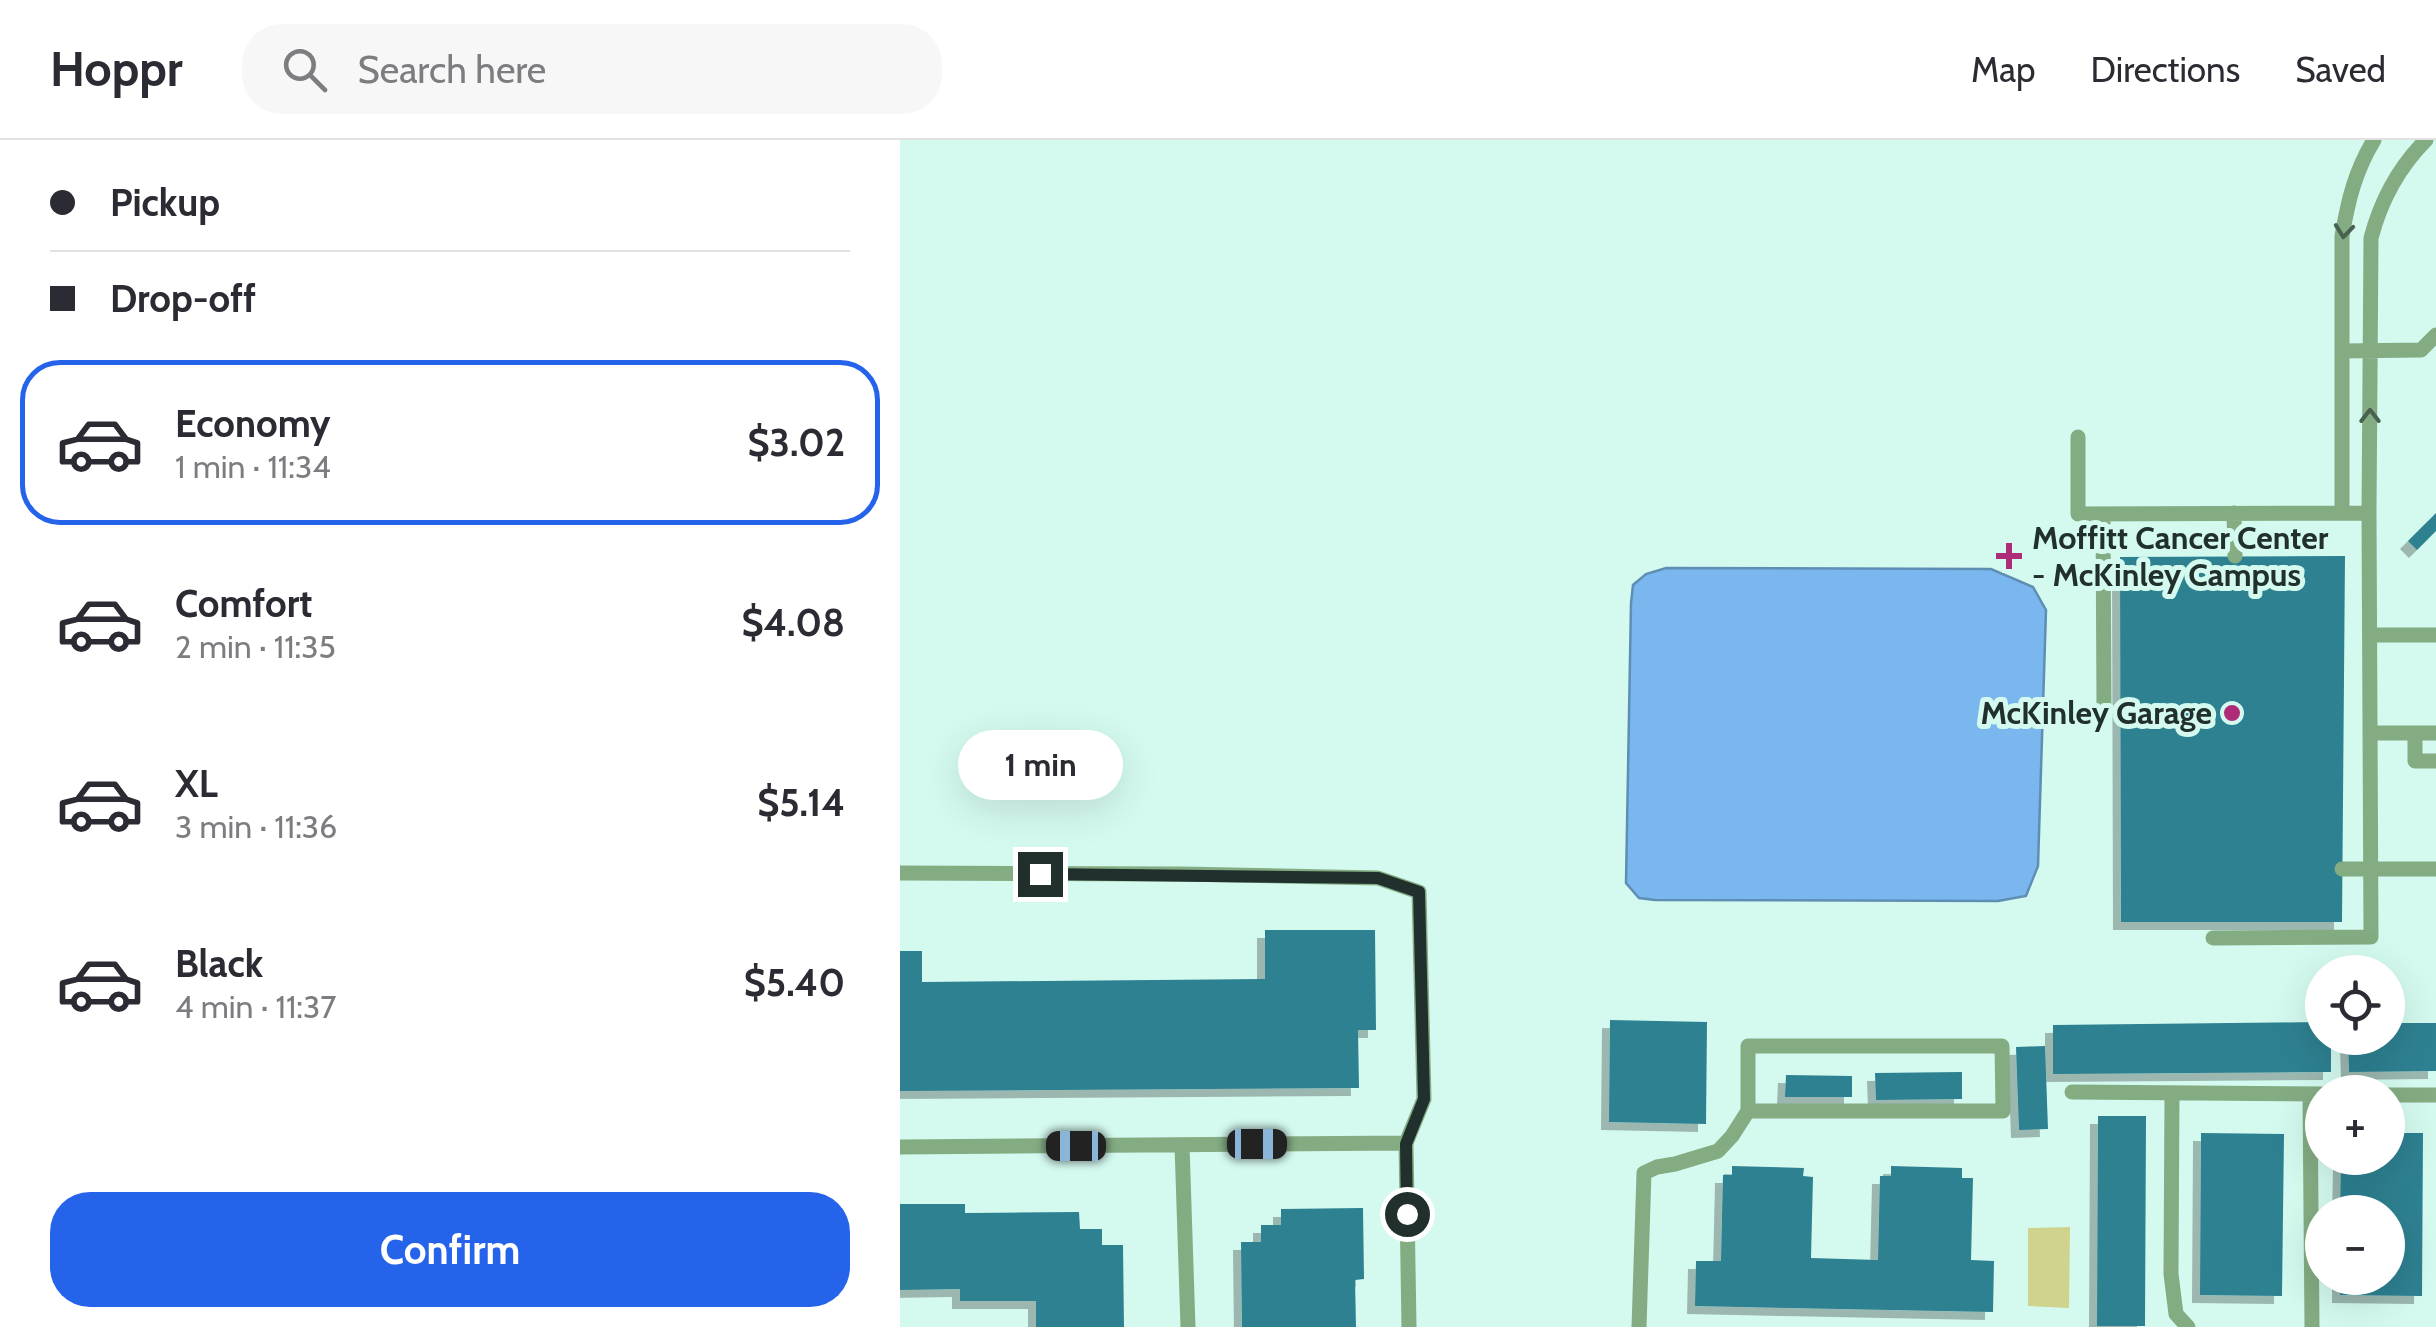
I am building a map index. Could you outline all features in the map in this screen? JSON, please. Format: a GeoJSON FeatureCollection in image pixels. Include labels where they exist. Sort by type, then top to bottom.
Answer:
{"type":"FeatureCollection","features":[{"type":"Feature","properties":{"kind":"lane"},"geometry":{"type":"LineString","coordinates":[[2342,514],[2342,236],[2348,197],[2361,161],[2374,140]]}},
{"type":"Feature","properties":{"kind":"lane"},"geometry":{"type":"LineString","coordinates":[[2214,938],[2371,936],[2371,238],[2391,185],[2426,140]]}},
{"type":"Feature","properties":{"kind":"lane"},"geometry":{"type":"LineString","coordinates":[[2342,352],[2428,352],[2436,335]]}},
{"type":"Feature","properties":{"kind":"lane"},"geometry":{"type":"LineString","coordinates":[[2078,438],[2078,514],[2369,514]]}},
{"type":"Feature","properties":{"kind":"lane"},"geometry":{"type":"LineString","coordinates":[[2103,514],[2104,710]]}},
{"type":"Feature","properties":{"kind":"lane"},"geometry":{"type":"LineString","coordinates":[[2234,514],[2235,556]]}},
{"type":"Feature","properties":{"kind":"lane"},"geometry":{"type":"LineString","coordinates":[[2370,636],[2436,635]]}},
{"type":"Feature","properties":{"kind":"lane"},"geometry":{"type":"LineString","coordinates":[[2370,733],[2436,733]]}},
{"type":"Feature","properties":{"kind":"lane"},"geometry":{"type":"LineString","coordinates":[[2415,733],[2415,760],[2436,760]]}},
{"type":"Feature","properties":{"kind":"lane"},"geometry":{"type":"LineString","coordinates":[[2342,869],[2436,869]]}},
{"type":"Feature","properties":{"kind":"lane"},"geometry":{"type":"LineString","coordinates":[[900,873],[1378,878],[1419,892],[1424,1099],[1406,1144],[1409,1327]]}},
{"type":"Feature","properties":{"kind":"lane"},"geometry":{"type":"LineString","coordinates":[[1639,1327],[1644,1173],[1718,1151],[1732,1136],[1748,1111],[1748,1046],[2002,1046],[2003,1111],[1748,1111]]}},
{"type":"Feature","properties":{"kind":"lane"},"geometry":{"type":"LineString","coordinates":[[2072,1092],[2305,1094]]}},
{"type":"Feature","properties":{"kind":"lane"},"geometry":{"type":"LineString","coordinates":[[2172,1093],[2171,1274],[2176,1314],[2188,1327]]}},
{"type":"Feature","properties":{"kind":"lane"},"geometry":{"type":"LineString","coordinates":[[2405,1095],[2436,1096]]}},
{"type":"Feature","properties":{"kind":"lane"},"geometry":{"type":"LineString","coordinates":[[900,1147],[1406,1144]]}},
{"type":"Feature","properties":{"kind":"lane"},"geometry":{"type":"LineString","coordinates":[[1182,1145],[1188,1327]]}},
{"type":"Feature","properties":{"kind":"lane"},"geometry":{"type":"LineString","coordinates":[[2312,1327],[2315,1175]]}},
{"type":"Feature","properties":{"kind":"green space"},"geometry":{"type":"Polygon","coordinates":[[[2070,1227],[2069,1308],[2028,1306],[2028,1228],[2070,1227]]]}},
{"type":"Feature","properties":{"kind":"water"},"geometry":{"type":"Polygon","coordinates":[[[1666,568],[1991,569],[2033,587],[2046,610],[2038,866],[2026,896],[1998,901],[1639,898],[1626,883],[1631,603],[1633,585],[1646,574],[1666,568]]]}},
{"type":"Feature","properties":{"kind":"building"},"geometry":{"type":"Polygon","coordinates":[[[2436,513],[2436,531],[2417,550],[2408,541],[2436,513]]]}},
{"type":"Feature","properties":{"kind":"building","name":"McKinley Garage"},"geometry":{"type":"Polygon","coordinates":[[[2345,556],[2342,922],[2121,922],[2120,557],[2345,556]]]}},
{"type":"Feature","properties":{"kind":"building"},"geometry":{"type":"Polygon","coordinates":[[[1265,930],[1375,930],[1376,1030],[1358,1030],[1359,1088],[900,1091],[900,951],[922,951],[922,982],[1265,979],[1265,930]]]}},
{"type":"Feature","properties":{"kind":"building"},"geometry":{"type":"Polygon","coordinates":[[[1610,1020],[1707,1022],[1706,1124],[1609,1122],[1610,1020]]]}},
{"type":"Feature","properties":{"kind":"building"},"geometry":{"type":"Polygon","coordinates":[[[2305,1022],[2305,1055],[2331,1055],[2331,1072],[2053,1074],[2053,1025],[2305,1022]]]}},
{"type":"Feature","properties":{"kind":"building"},"geometry":{"type":"Polygon","coordinates":[[[2405,1023],[2436,1023],[2436,1071],[2349,1072],[2348,1055],[2405,1055],[2405,1023]]]}},
{"type":"Feature","properties":{"kind":"building"},"geometry":{"type":"Polygon","coordinates":[[[2045,1046],[2048,1129],[2019,1130],[2016,1047],[2045,1046]]]}},
{"type":"Feature","properties":{"kind":"building"},"geometry":{"type":"Polygon","coordinates":[[[1962,1072],[1962,1099],[1876,1100],[1875,1073],[1962,1072]]]}},
{"type":"Feature","properties":{"kind":"building"},"geometry":{"type":"Polygon","coordinates":[[[1786,1075],[1852,1076],[1852,1097],[1785,1097],[1786,1075]]]}},
{"type":"Feature","properties":{"kind":"building"},"geometry":{"type":"Polygon","coordinates":[[[2098,1116],[2146,1116],[2145,1326],[2097,1326],[2098,1116]]]}},
{"type":"Feature","properties":{"kind":"building"},"geometry":{"type":"Polygon","coordinates":[[[2201,1133],[2284,1134],[2282,1296],[2200,1295],[2201,1133]]]}},
{"type":"Feature","properties":{"kind":"building"},"geometry":{"type":"Polygon","coordinates":[[[2405,1133],[2423,1133],[2422,1296],[2340,1295],[2405,1295],[2405,1195],[2340,1195],[2341,1175],[2405,1175],[2405,1133]]]}},
{"type":"Feature","properties":{"kind":"building"},"geometry":{"type":"Polygon","coordinates":[[[1732,1166],[1804,1168],[1803,1176],[1813,1177],[1811,1258],[1878,1260],[1880,1176],[1891,1176],[1891,1166],[1962,1168],[1962,1178],[1973,1178],[1971,1260],[1994,1261],[1993,1312],[1695,1306],[1696,1261],[1721,1261],[1723,1175],[1732,1175],[1732,1166]]]}},
{"type":"Feature","properties":{"kind":"building"},"geometry":{"type":"Polygon","coordinates":[[[900,1204],[965,1204],[965,1213],[1079,1212],[1080,1229],[1102,1229],[1102,1245],[1123,1245],[1124,1327],[1036,1327],[1036,1301],[960,1301],[960,1289],[900,1290],[900,1204]]]}},
{"type":"Feature","properties":{"kind":"building"},"geometry":{"type":"Polygon","coordinates":[[[1363,1208],[1364,1279],[1355,1280],[1356,1327],[1242,1327],[1241,1242],[1261,1242],[1261,1225],[1281,1225],[1281,1209],[1363,1208]]]}},
{"type":"Feature","properties":{"kind":"place","name":"Moffitt Cancer Center - McKinley Campus"},"geometry":{"type":"Point","coordinates":[2009,556]}},
{"type":"Feature","properties":{"kind":"place","name":"McKinley Garage"},"geometry":{"type":"Point","coordinates":[2232,713]}},
{"type":"Feature","properties":{"kind":"route"},"geometry":{"type":"LineString","coordinates":[[1040,874],[1378,878],[1419,892],[1424,1099],[1406,1144],[1407,1214]]}}]}
